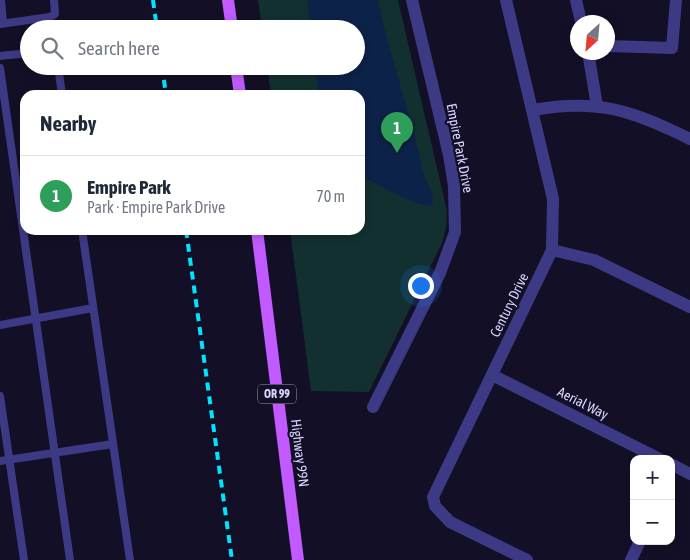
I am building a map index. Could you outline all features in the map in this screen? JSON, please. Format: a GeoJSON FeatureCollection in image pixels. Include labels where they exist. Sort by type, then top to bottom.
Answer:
{"type":"FeatureCollection","features":[{"type":"Feature","properties":{"kind":"main road"},"geometry":{"type":"LineString","coordinates":[[228,0],[231,20]]}},
{"type":"Feature","properties":{"kind":"main road"},"geometry":{"type":"LineString","coordinates":[[237,75],[239,90]]}},
{"type":"Feature","properties":{"kind":"main road","name":"Highway 99N"},"geometry":{"type":"LineString","coordinates":[[258,235],[298,560]]}},
{"type":"Feature","properties":{"kind":"street","name":"Empire Park Drive"},"geometry":{"type":"LineString","coordinates":[[373,407],[440,273],[454,232],[454,186],[449,155],[412,0]]}},
{"type":"Feature","properties":{"kind":"street","name":"Century Drive"},"geometry":{"type":"LineString","coordinates":[[506,0],[553,199],[552,250],[433,497],[435,506],[450,522],[527,560]]}},
{"type":"Feature","properties":{"kind":"street"},"geometry":{"type":"LineString","coordinates":[[576,0],[579,15]]}},
{"type":"Feature","properties":{"kind":"street"},"geometry":{"type":"LineString","coordinates":[[615,46],[672,48],[676,0]]}},
{"type":"Feature","properties":{"kind":"street"},"geometry":{"type":"LineString","coordinates":[[589,60],[597,106]]}},
{"type":"Feature","properties":{"kind":"street"},"geometry":{"type":"LineString","coordinates":[[533,110],[557,106],[597,106],[635,114],[690,140]]}},
{"type":"Feature","properties":{"kind":"street"},"geometry":{"type":"LineString","coordinates":[[552,250],[594,260],[690,307]]}},
{"type":"Feature","properties":{"kind":"street","name":"Aerial Way"},"geometry":{"type":"LineString","coordinates":[[492,375],[652,455]]}},
{"type":"Feature","properties":{"kind":"street"},"geometry":{"type":"LineString","coordinates":[[675,470],[690,474]]}},
{"type":"Feature","properties":{"kind":"street"},"geometry":{"type":"LineString","coordinates":[[631,560],[638,545]]}},
{"type":"Feature","properties":{"kind":"lane"},"geometry":{"type":"LineString","coordinates":[[1,0],[2,24],[20,21]]}},
{"type":"Feature","properties":{"kind":"lane"},"geometry":{"type":"LineString","coordinates":[[26,20],[55,14],[54,0]]}},
{"type":"Feature","properties":{"kind":"lane"},"geometry":{"type":"LineString","coordinates":[[0,56],[20,54]]}},
{"type":"Feature","properties":{"kind":"lane"},"geometry":{"type":"LineString","coordinates":[[0,68],[20,207]]}},
{"type":"Feature","properties":{"kind":"lane"},"geometry":{"type":"LineString","coordinates":[[59,75],[61,90]]}},
{"type":"Feature","properties":{"kind":"lane"},"geometry":{"type":"LineString","coordinates":[[24,235],[70,560]]}},
{"type":"Feature","properties":{"kind":"lane"},"geometry":{"type":"LineString","coordinates":[[83,235],[130,560]]}},
{"type":"Feature","properties":{"kind":"lane"},"geometry":{"type":"LineString","coordinates":[[0,325],[93,308]]}},
{"type":"Feature","properties":{"kind":"lane"},"geometry":{"type":"LineString","coordinates":[[0,396],[24,560]]}},
{"type":"Feature","properties":{"kind":"lane"},"geometry":{"type":"LineString","coordinates":[[0,461],[113,444]]}},
{"type":"Feature","properties":{"kind":"green space"},"geometry":{"type":"Polygon","coordinates":[[[258,0],[398,0],[447,211],[446,228],[442,243],[369,392],[311,391],[291,235],[365,235],[365,90],[270,90],[268,75],[365,75],[365,20],[261,20],[258,0]]]}},
{"type":"Feature","properties":{"kind":"water"},"geometry":{"type":"Polygon","coordinates":[[[307,0],[378,0],[423,173],[431,191],[432,205],[417,203],[407,199],[365,178],[365,90],[318,90],[316,75],[365,75],[365,20],[310,20],[307,0]]]}},
{"type":"Feature","properties":{"kind":"railway"},"geometry":{"type":"LineString","coordinates":[[153,0],[156,20]]}},
{"type":"Feature","properties":{"kind":"railway"},"geometry":{"type":"LineString","coordinates":[[163,75],[165,90]]}},
{"type":"Feature","properties":{"kind":"railway"},"geometry":{"type":"LineString","coordinates":[[187,235],[232,560]]}},
{"type":"Feature","properties":{"kind":"place","name":"Empire Park"},"geometry":{"type":"Point","coordinates":[397,153]}}]}
